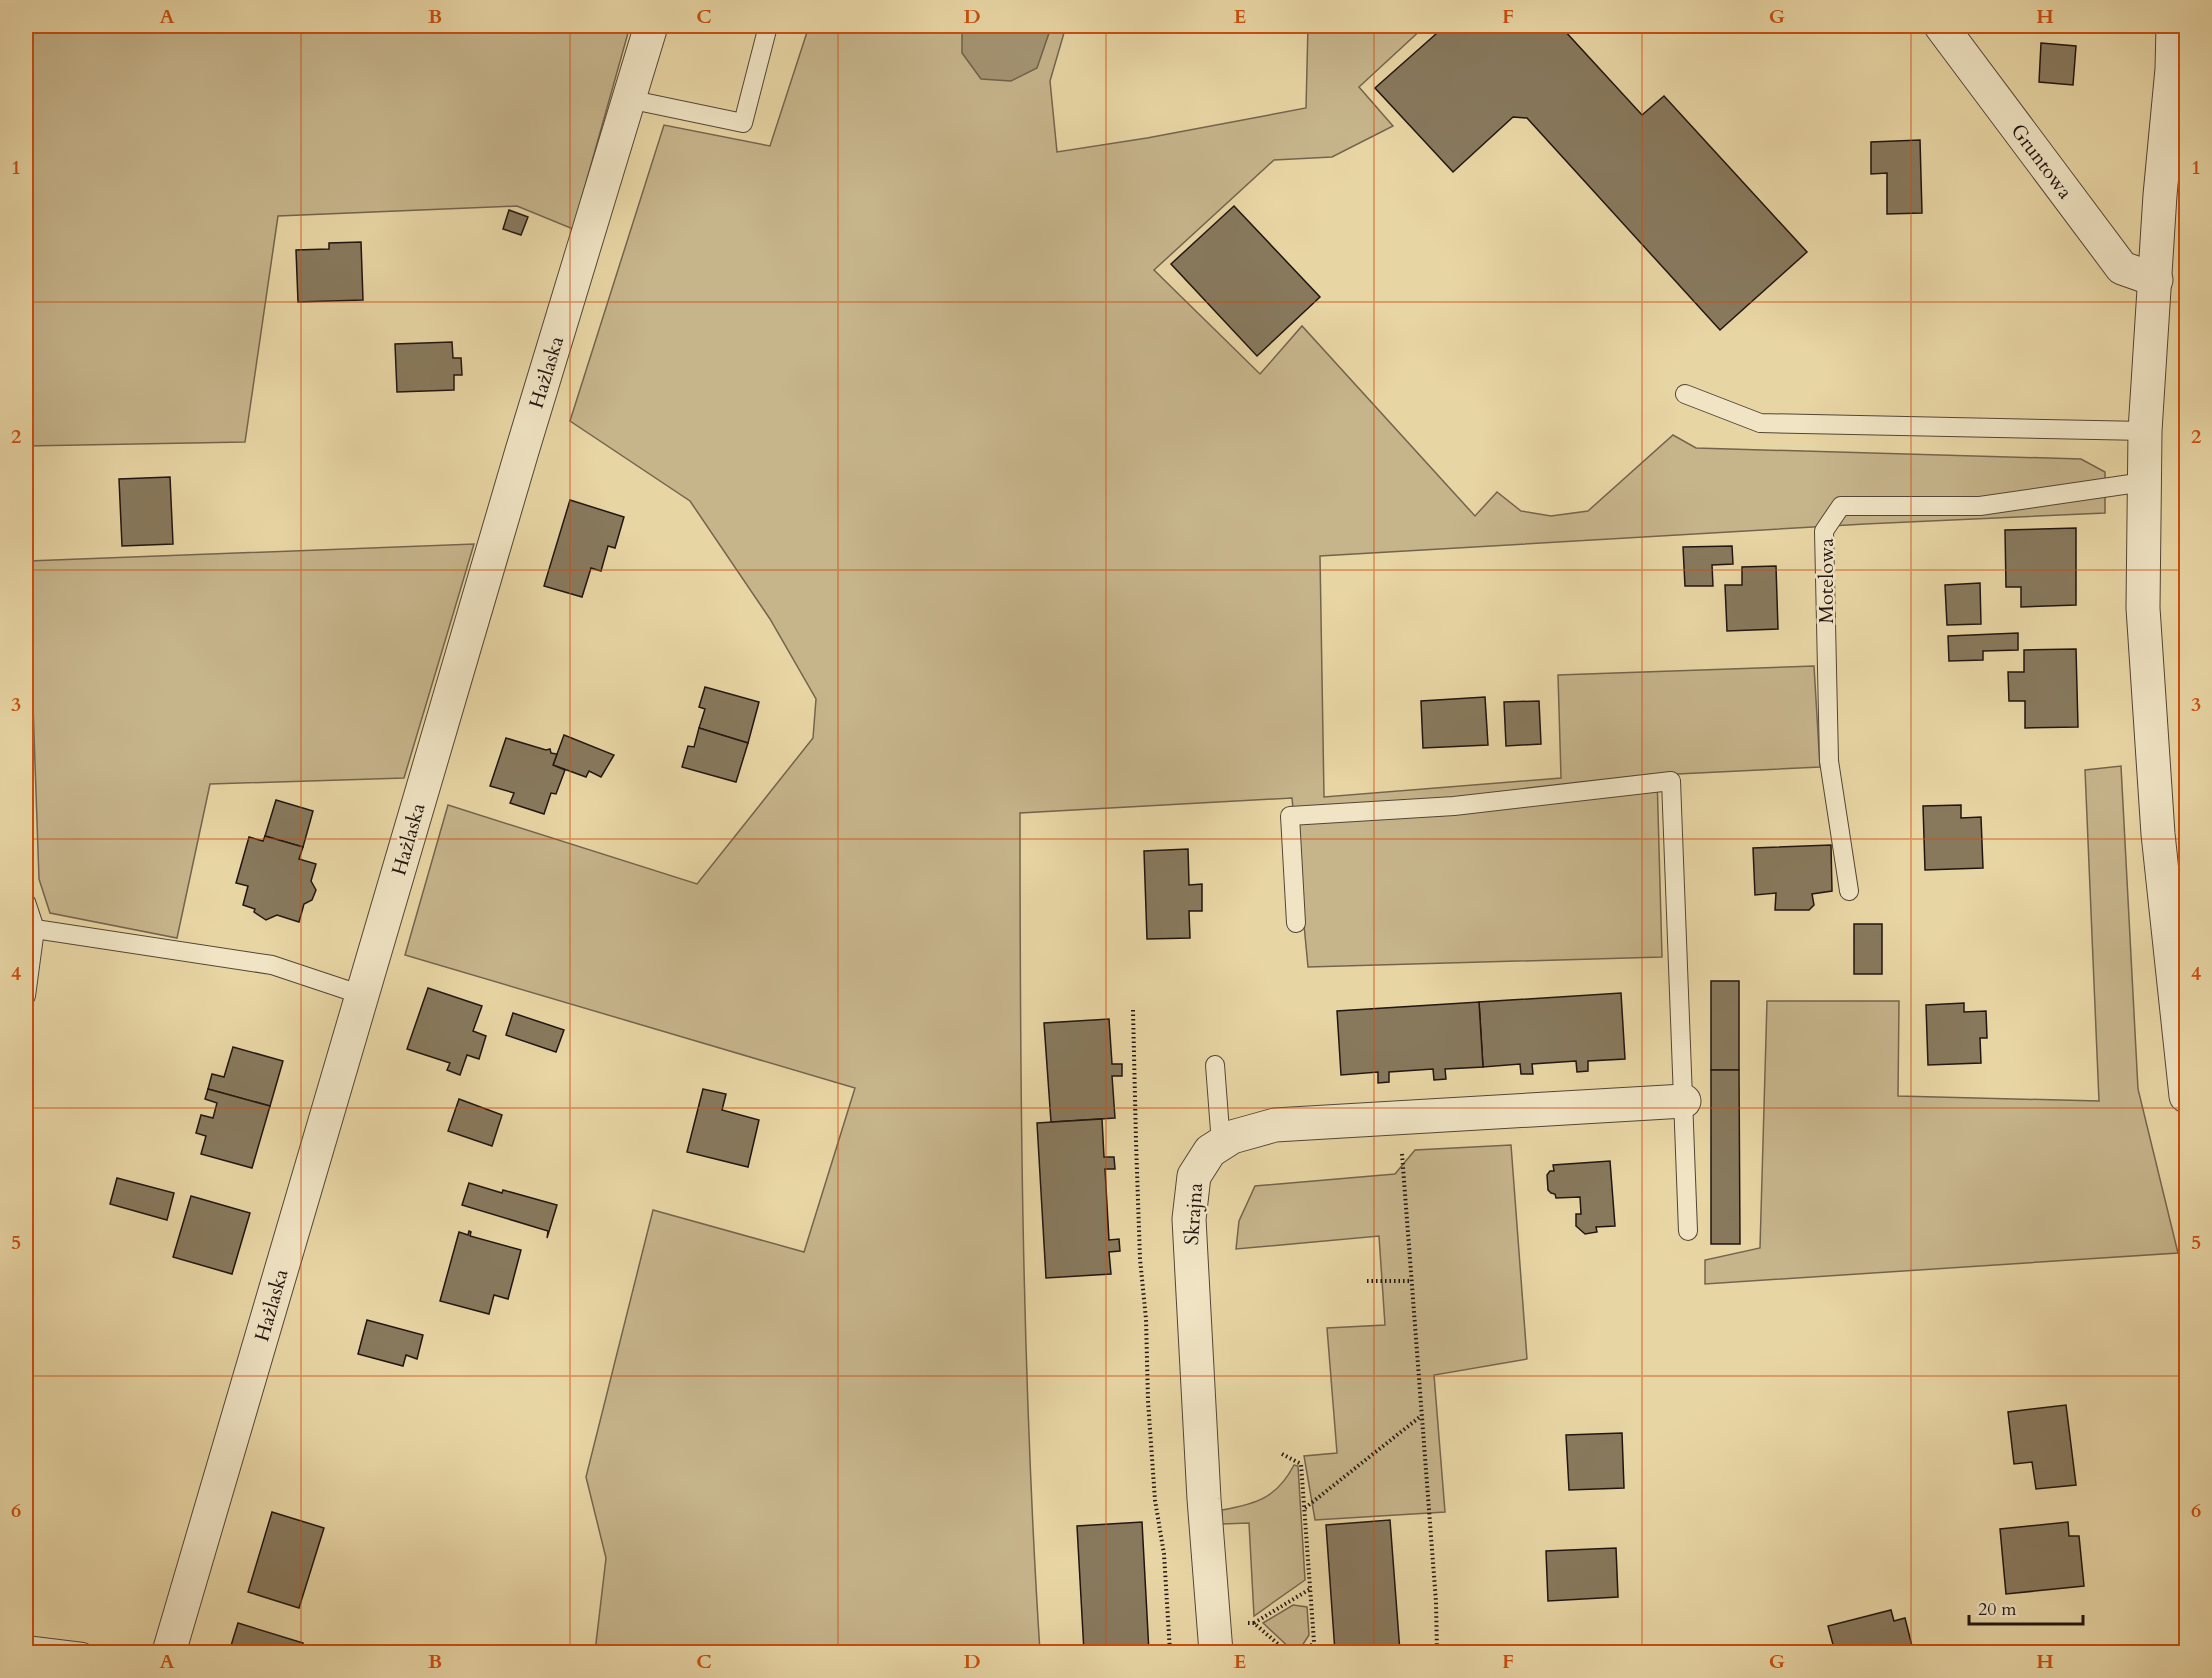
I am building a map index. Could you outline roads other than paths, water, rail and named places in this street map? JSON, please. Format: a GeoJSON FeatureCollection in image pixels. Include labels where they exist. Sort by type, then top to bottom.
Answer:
{"type":"FeatureCollection","features":[{"type":"Feature","properties":{"kind":"street","name":"Hażlaska"},"geometry":{"type":"LineString","coordinates":[[169,1653],[522,451],[651,26]]}},
{"type":"Feature","properties":{"kind":"street","name":"Gruntowa"},"geometry":{"type":"LineString","coordinates":[[1941,26],[2122,268],[2156,280]]}},
{"type":"Feature","properties":{"kind":"street"},"geometry":{"type":"LineString","coordinates":[[2173,26],[2172,69],[2160,195],[2145,431],[2143,608],[2158,834],[2187,1096]]}},
{"type":"Feature","properties":{"kind":"street","name":"Skrajna"},"geometry":{"type":"LineString","coordinates":[[1216,1653],[1204,1499],[1188,1219],[1194,1176],[1210,1150],[1232,1137],[1275,1125],[1684,1101]]}},
{"type":"Feature","properties":{"kind":"lane"},"geometry":{"type":"LineString","coordinates":[[628,99],[743,123],[768,26]]}},
{"type":"Feature","properties":{"kind":"lane"},"geometry":{"type":"LineString","coordinates":[[1685,394],[1760,423],[2145,431]]}},
{"type":"Feature","properties":{"kind":"lane","name":"Motelowa"},"geometry":{"type":"LineString","coordinates":[[1849,891],[1829,761],[1824,543],[1824,531],[1841,506],[1980,506],[2144,483]]}},
{"type":"Feature","properties":{"kind":"lane"},"geometry":{"type":"LineString","coordinates":[[1296,923],[1290,816],[1454,806],[1671,781],[1688,1231]]}},
{"type":"Feature","properties":{"kind":"lane"},"geometry":{"type":"LineString","coordinates":[[26,902],[35,929],[26,996]]}},
{"type":"Feature","properties":{"kind":"lane"},"geometry":{"type":"LineString","coordinates":[[35,929],[272,965],[362,995]]}},
{"type":"Feature","properties":{"kind":"lane"},"geometry":{"type":"LineString","coordinates":[[1215,1065],[1221,1144]]}},
{"type":"Feature","properties":{"kind":"lane"},"geometry":{"type":"LineString","coordinates":[[26,1645],[83,1653]]}}]}
